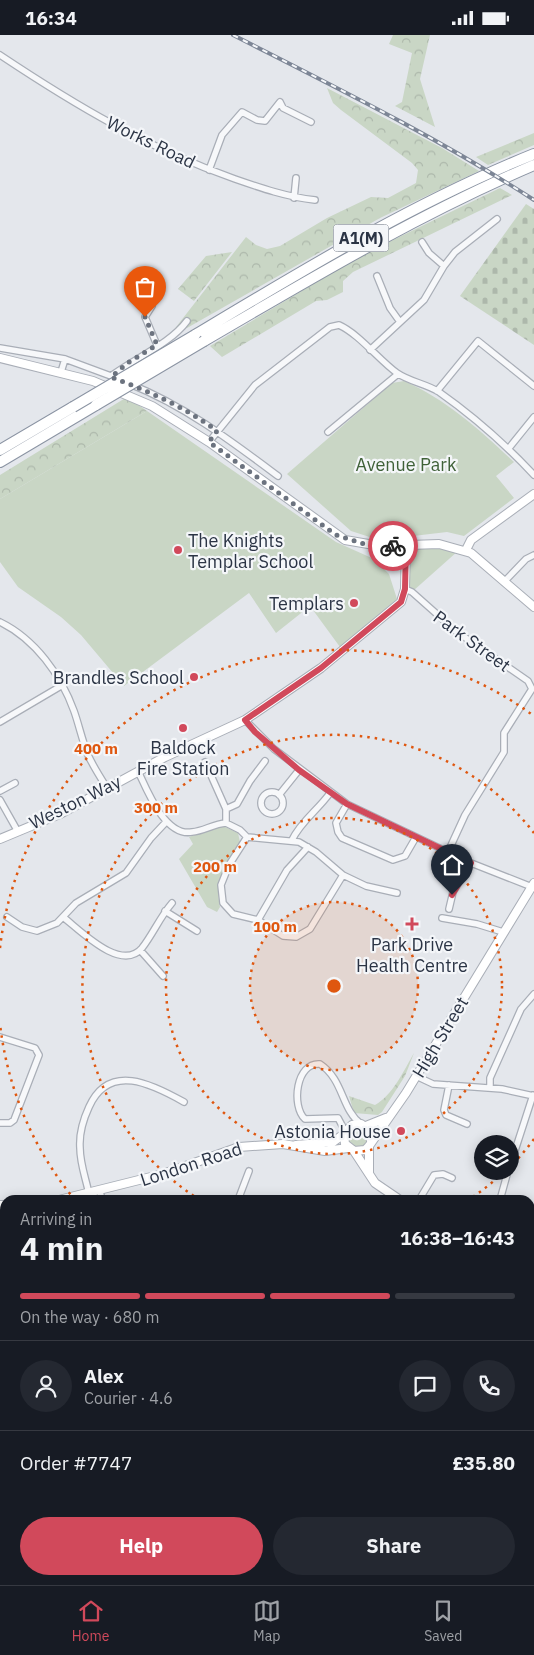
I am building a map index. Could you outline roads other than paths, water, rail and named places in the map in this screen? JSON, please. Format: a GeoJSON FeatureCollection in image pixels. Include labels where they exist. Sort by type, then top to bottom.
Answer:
{"type":"FeatureCollection","features":[{"type":"Feature","properties":{"kind":"highway","name":"A1(M)"},"geometry":{"type":"LineString","coordinates":[[0,462],[96,405],[357,240],[449,193],[534,154]]}},
{"type":"Feature","properties":{"kind":"highway","name":"A1(M)"},"geometry":{"type":"LineString","coordinates":[[0,450],[73,407],[388,235],[463,197],[534,165]]}},
{"type":"Feature","properties":{"kind":"main road"},"geometry":{"type":"LineString","coordinates":[[0,358],[93,381],[138,399],[176,420],[209,442],[336,535],[367,545],[439,544],[466,550],[477,557],[534,607]]}},
{"type":"Feature","properties":{"kind":"main road"},"geometry":{"type":"LineString","coordinates":[[466,550],[471,540],[534,494]]}},
{"type":"Feature","properties":{"kind":"main road"},"geometry":{"type":"LineString","coordinates":[[405,589],[406,545]]}},
{"type":"Feature","properties":{"kind":"main road","name":"Weston Way"},"geometry":{"type":"LineString","coordinates":[[0,839],[17,830],[60,814],[138,771],[245,720],[321,668],[372,627],[401,602],[405,589]]}},
{"type":"Feature","properties":{"kind":"main road","name":"High Street"},"geometry":{"type":"LineString","coordinates":[[370,1143],[392,1114],[533,885]]}},
{"type":"Feature","properties":{"kind":"main road"},"geometry":{"type":"LineString","coordinates":[[392,1114],[381,1121],[363,1125],[352,1125],[345,1133],[351,1150],[375,1183],[393,1195]]}},
{"type":"Feature","properties":{"kind":"main road"},"geometry":{"type":"LineString","coordinates":[[363,1125],[370,1131],[369,1173]]}},
{"type":"Feature","properties":{"kind":"main road","name":"London Road"},"geometry":{"type":"LineString","coordinates":[[84,1195],[162,1174],[239,1147],[257,1144],[294,1145],[329,1143],[338,1140],[345,1133]]}},
{"type":"Feature","properties":{"kind":"main road"},"geometry":{"type":"LineString","coordinates":[[351,1150],[365,1150],[370,1143]]}},
{"type":"Feature","properties":{"kind":"main road","name":"London Road"},"geometry":{"type":"LineString","coordinates":[[294,1145],[306,1149],[325,1151],[351,1150]]}},
{"type":"Feature","properties":{"kind":"street","name":"Works Road"},"geometry":{"type":"LineString","coordinates":[[0,55],[71,102],[152,146],[209,170],[294,198],[315,200]]}},
{"type":"Feature","properties":{"kind":"street"},"geometry":{"type":"LineString","coordinates":[[209,170],[222,135],[242,112],[257,120],[264,121],[280,102],[283,108],[311,121]]}},
{"type":"Feature","properties":{"kind":"street"},"geometry":{"type":"LineString","coordinates":[[294,198],[296,178]]}},
{"type":"Feature","properties":{"kind":"street"},"geometry":{"type":"LineString","coordinates":[[370,350],[424,300],[444,266],[455,252],[497,219]]}},
{"type":"Feature","properties":{"kind":"street"},"geometry":{"type":"LineString","coordinates":[[422,242],[429,253],[444,266]]}},
{"type":"Feature","properties":{"kind":"street"},"geometry":{"type":"LineString","coordinates":[[377,276],[390,308],[400,322]]}},
{"type":"Feature","properties":{"kind":"street"},"geometry":{"type":"LineString","coordinates":[[152,306],[145,317],[157,345]]}},
{"type":"Feature","properties":{"kind":"street"},"geometry":{"type":"LineString","coordinates":[[111,377],[129,362],[176,335],[187,321]]}},
{"type":"Feature","properties":{"kind":"street"},"geometry":{"type":"LineString","coordinates":[[209,442],[255,385],[333,325],[343,327],[398,374],[418,385],[437,391],[509,448],[534,475]]}},
{"type":"Feature","properties":{"kind":"street"},"geometry":{"type":"LineString","coordinates":[[437,391],[478,341],[534,386]]}},
{"type":"Feature","properties":{"kind":"street"},"geometry":{"type":"LineString","coordinates":[[0,348],[65,359],[166,400],[217,431],[278,477]]}},
{"type":"Feature","properties":{"kind":"street"},"geometry":{"type":"LineString","coordinates":[[61,372],[65,359]]}},
{"type":"Feature","properties":{"kind":"street"},"geometry":{"type":"LineString","coordinates":[[328,432],[398,374]]}},
{"type":"Feature","properties":{"kind":"street"},"geometry":{"type":"LineString","coordinates":[[509,448],[534,417]]}},
{"type":"Feature","properties":{"kind":"street"},"geometry":{"type":"LineString","coordinates":[[504,582],[526,559],[534,555]]}},
{"type":"Feature","properties":{"kind":"street","name":"Park Street"},"geometry":{"type":"LineString","coordinates":[[405,589],[412,592],[457,633],[528,681],[533,689],[504,733],[504,752],[466,815],[448,853]]}},
{"type":"Feature","properties":{"kind":"street"},"geometry":{"type":"LineString","coordinates":[[0,622],[20,633],[44,657],[62,685],[74,711],[88,755],[107,788]]}},
{"type":"Feature","properties":{"kind":"street"},"geometry":{"type":"LineString","coordinates":[[0,721],[62,685]]}},
{"type":"Feature","properties":{"kind":"street"},"geometry":{"type":"LineString","coordinates":[[245,720],[255,732],[299,770],[347,804],[448,853],[533,885]]}},
{"type":"Feature","properties":{"kind":"street"},"geometry":{"type":"LineString","coordinates":[[226,809],[237,804],[250,781],[265,761]]}},
{"type":"Feature","properties":{"kind":"street"},"geometry":{"type":"LineString","coordinates":[[205,762],[226,809],[226,823]]}},
{"type":"Feature","properties":{"kind":"street"},"geometry":{"type":"LineString","coordinates":[[279,795],[299,770]]}},
{"type":"Feature","properties":{"kind":"street"},"geometry":{"type":"LineString","coordinates":[[138,771],[166,822],[178,830],[188,833],[226,823],[240,830],[247,837],[292,840],[308,847],[343,875],[366,886],[397,893]]}},
{"type":"Feature","properties":{"kind":"street"},"geometry":{"type":"LineString","coordinates":[[0,791],[15,783]]}},
{"type":"Feature","properties":{"kind":"street"},"geometry":{"type":"LineString","coordinates":[[292,840],[302,823],[314,813],[330,793]]}},
{"type":"Feature","properties":{"kind":"street"},"geometry":{"type":"LineString","coordinates":[[0,800],[17,830]]}},
{"type":"Feature","properties":{"kind":"street"},"geometry":{"type":"LineString","coordinates":[[347,804],[336,823],[339,835],[346,841],[393,860],[405,856],[416,837]]}},
{"type":"Feature","properties":{"kind":"street"},"geometry":{"type":"LineString","coordinates":[[7,917],[22,927],[36,931],[50,927],[76,903],[126,873],[151,838],[166,822]]}},
{"type":"Feature","properties":{"kind":"street"},"geometry":{"type":"LineString","coordinates":[[247,837],[229,865],[221,892],[223,903],[228,910],[258,920],[282,936],[292,937],[300,935],[313,925],[343,875]]}},
{"type":"Feature","properties":{"kind":"street"},"geometry":{"type":"LineString","coordinates":[[258,920],[287,870],[308,847]]}},
{"type":"Feature","properties":{"kind":"street"},"geometry":{"type":"LineString","coordinates":[[449,909],[453,892],[471,863]]}},
{"type":"Feature","properties":{"kind":"street"},"geometry":{"type":"LineString","coordinates":[[63,917],[113,954],[126,956],[140,950],[172,903]]}},
{"type":"Feature","properties":{"kind":"street"},"geometry":{"type":"LineString","coordinates":[[165,911],[197,931]]}},
{"type":"Feature","properties":{"kind":"street"},"geometry":{"type":"LineString","coordinates":[[442,918],[477,924],[503,933]]}},
{"type":"Feature","properties":{"kind":"street"},"geometry":{"type":"LineString","coordinates":[[140,950],[163,976]]}},
{"type":"Feature","properties":{"kind":"street"},"geometry":{"type":"LineString","coordinates":[[490,1088],[490,1078],[521,1009],[534,994]]}},
{"type":"Feature","properties":{"kind":"street"},"geometry":{"type":"LineString","coordinates":[[0,1037],[35,1048],[38,1052],[12,1122],[0,1123]]}},
{"type":"Feature","properties":{"kind":"street"},"geometry":{"type":"LineString","coordinates":[[345,1133],[338,1118],[309,1120],[301,1115],[297,1104],[301,1079],[307,1067],[320,1063],[333,1074],[352,1115],[363,1125]]}},
{"type":"Feature","properties":{"kind":"street"},"geometry":{"type":"LineString","coordinates":[[416,1076],[427,1082],[490,1088],[534,1096],[519,1140]]}},
{"type":"Feature","properties":{"kind":"street"},"geometry":{"type":"LineString","coordinates":[[89,1194],[81,1157],[80,1139],[85,1117],[100,1089],[110,1082],[130,1081],[163,1090],[184,1102]]}},
{"type":"Feature","properties":{"kind":"street"},"geometry":{"type":"LineString","coordinates":[[449,1085],[444,1113],[449,1118],[467,1124]]}},
{"type":"Feature","properties":{"kind":"street"},"geometry":{"type":"LineString","coordinates":[[240,1195],[249,1171]]}},
{"type":"Feature","properties":{"kind":"street"},"geometry":{"type":"LineString","coordinates":[[422,1195],[434,1175],[438,1173],[452,1177]]}},
{"type":"Feature","properties":{"kind":"street"},"geometry":{"type":"LineString","coordinates":[[501,1195],[506,1180]]}},
{"type":"Feature","properties":{"kind":"street"},"geometry":{"type":"LineString","coordinates":[[100,1191],[101,1195]]}},
{"type":"Feature","properties":{"kind":"railway"},"geometry":{"type":"LineString","coordinates":[[233,35],[423,134],[534,200]]}},
{"type":"Feature","properties":{"kind":"place","name":"The Knights Templar School"},"geometry":{"type":"Point","coordinates":[178,550]}},
{"type":"Feature","properties":{"kind":"place","name":"Templars"},"geometry":{"type":"Point","coordinates":[354,603]}},
{"type":"Feature","properties":{"kind":"place","name":"Brandles School"},"geometry":{"type":"Point","coordinates":[194,677]}},
{"type":"Feature","properties":{"kind":"place","name":"Baldock Fire Station"},"geometry":{"type":"Point","coordinates":[183,728]}},
{"type":"Feature","properties":{"kind":"place","name":"Park Drive Health Centre"},"geometry":{"type":"Point","coordinates":[412,924]}},
{"type":"Feature","properties":{"kind":"place","name":"Astonia House"},"geometry":{"type":"Point","coordinates":[401,1131]}},
{"type":"Feature","properties":{"kind":"park label","name":"Avenue Park"},"geometry":{"type":"Point","coordinates":[406,464]}}]}
